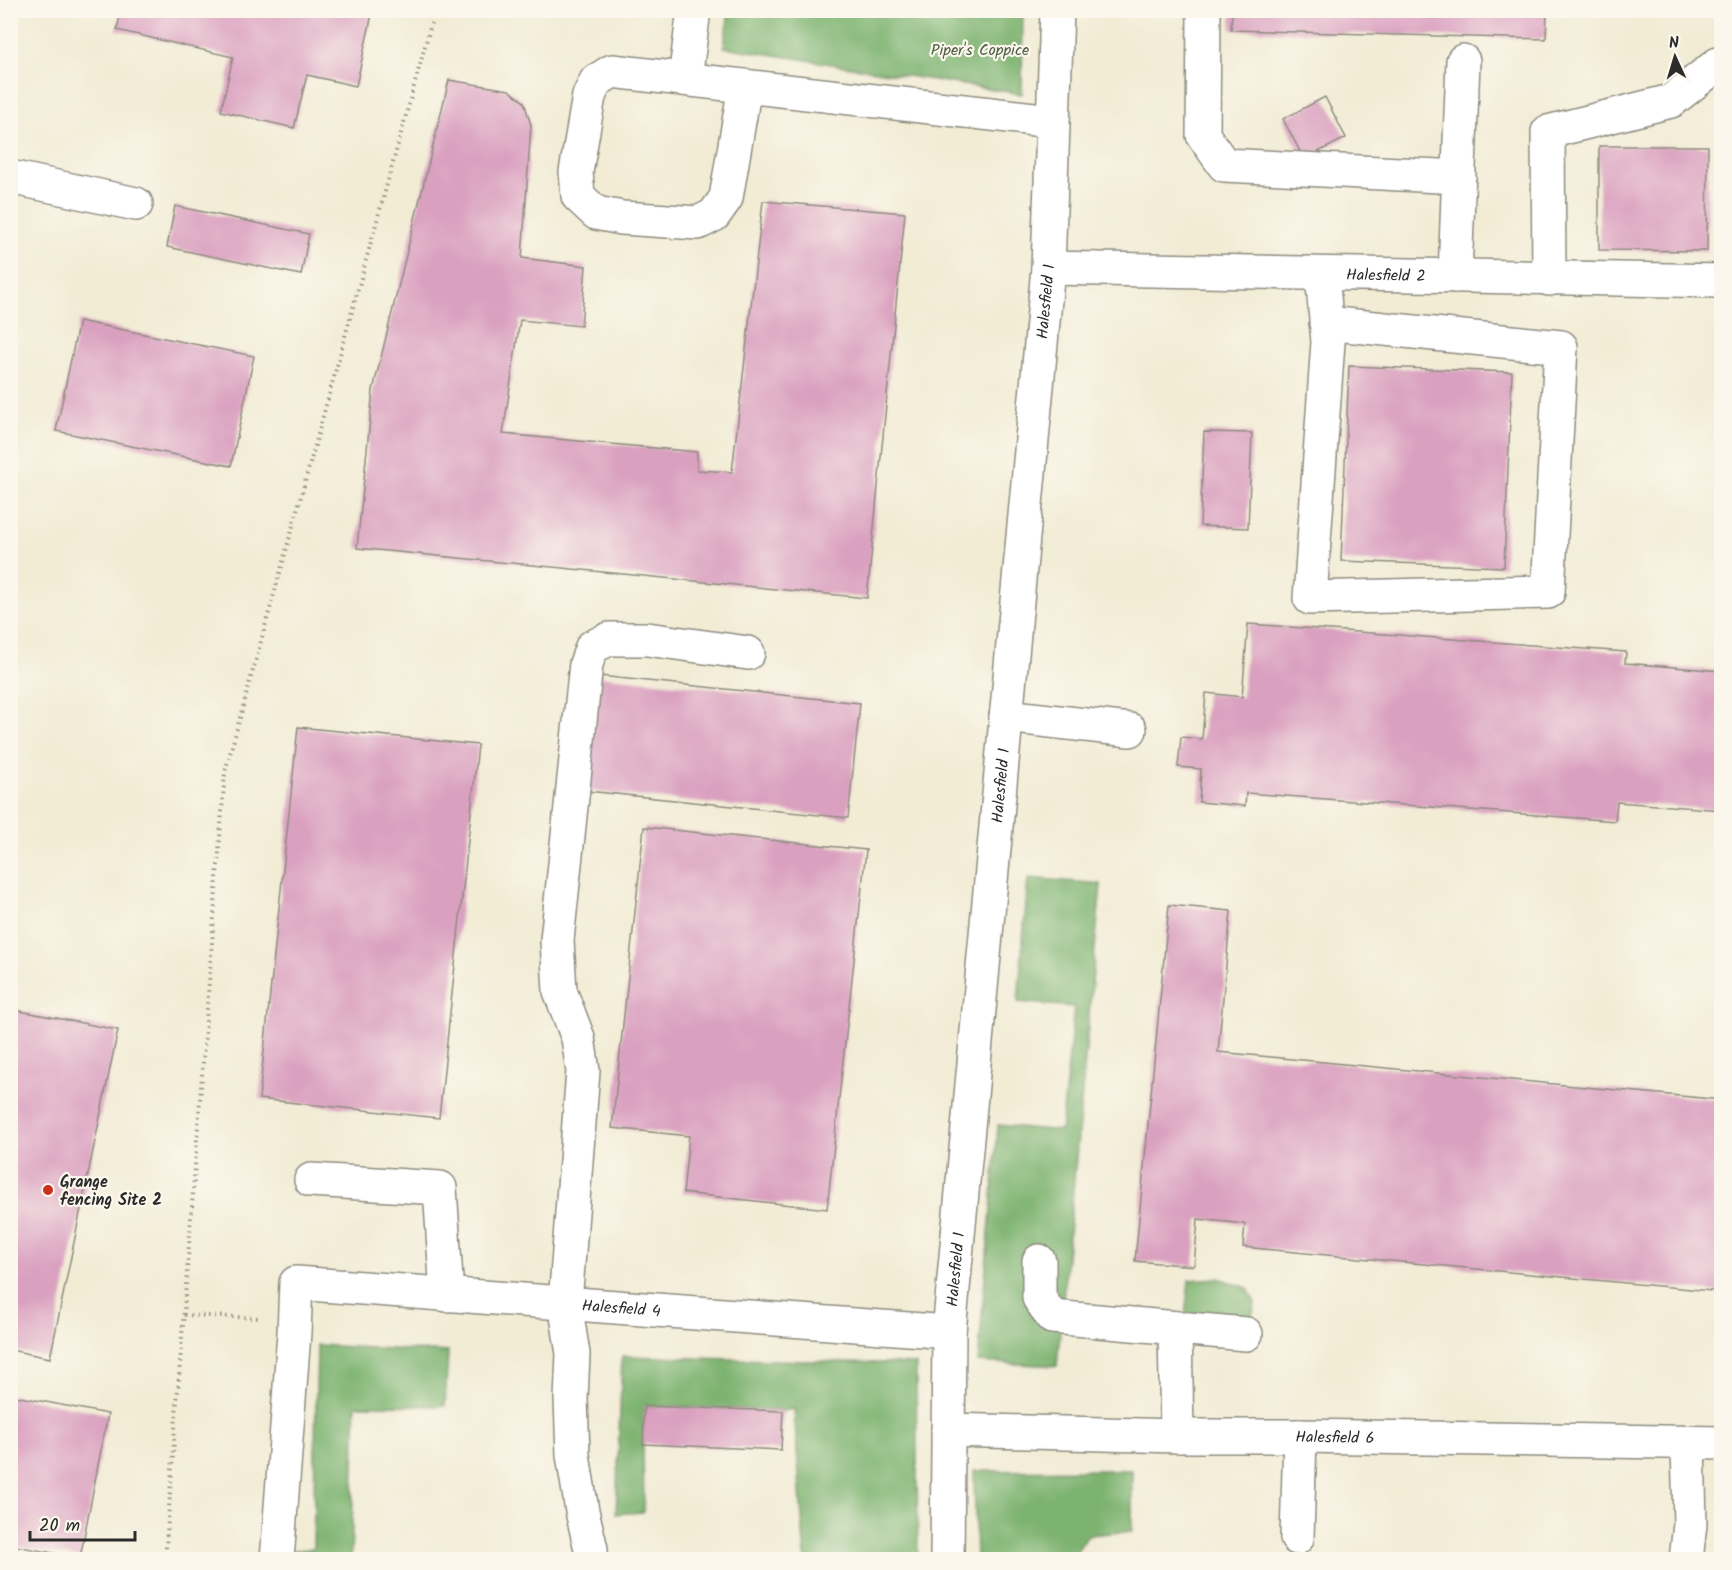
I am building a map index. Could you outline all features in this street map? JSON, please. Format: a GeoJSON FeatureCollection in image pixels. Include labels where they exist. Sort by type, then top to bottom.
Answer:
{"type":"FeatureCollection","features":[{"type":"Feature","properties":{"kind":"street"},"geometry":{"type":"LineString","coordinates":[[685,79],[694,10]]}},
{"type":"Feature","properties":{"kind":"street","name":"Halesfield 1"},"geometry":{"type":"LineString","coordinates":[[947,1560],[949,1332],[1048,268],[1057,10]]}},
{"type":"Feature","properties":{"kind":"street"},"geometry":{"type":"LineString","coordinates":[[1204,10],[1203,135],[1224,165],[1459,177]]}},
{"type":"Feature","properties":{"kind":"street"},"geometry":{"type":"LineString","coordinates":[[1455,276],[1463,61]]}},
{"type":"Feature","properties":{"kind":"street"},"geometry":{"type":"LineString","coordinates":[[1549,279],[1548,132],[1671,101],[1718,64],[1722,64]]}},
{"type":"Feature","properties":{"kind":"street"},"geometry":{"type":"LineString","coordinates":[[745,86],[726,198],[714,215],[698,224],[622,218],[596,213],[578,196],[576,172],[589,96],[596,81],[612,71],[685,79],[1052,121]]}},
{"type":"Feature","properties":{"kind":"street"},"geometry":{"type":"LineString","coordinates":[[10,177],[136,204]]}},
{"type":"Feature","properties":{"kind":"street","name":"Halesfield 2"},"geometry":{"type":"LineString","coordinates":[[1048,268],[1722,281]]}},
{"type":"Feature","properties":{"kind":"street"},"geometry":{"type":"LineString","coordinates":[[1322,274],[1326,323],[1328,342],[1310,598],[1548,592],[1561,347],[1326,323]]}},
{"type":"Feature","properties":{"kind":"street"},"geometry":{"type":"LineString","coordinates":[[591,1560],[591,1549],[573,1455],[571,1400],[573,1354],[565,1303],[583,1071],[578,1038],[560,991],[557,940],[586,664],[592,647],[609,639],[648,639],[748,653]]}},
{"type":"Feature","properties":{"kind":"street"},"geometry":{"type":"LineString","coordinates":[[1006,716],[1130,730]]}},
{"type":"Feature","properties":{"kind":"street"},"geometry":{"type":"LineString","coordinates":[[311,1180],[440,1188],[447,1295]]}},
{"type":"Feature","properties":{"kind":"street"},"geometry":{"type":"LineString","coordinates":[[1039,1262],[1040,1298],[1052,1317],[1246,1334]]}},
{"type":"Feature","properties":{"kind":"street"},"geometry":{"type":"LineString","coordinates":[[277,1560],[293,1356],[296,1283]]}},
{"type":"Feature","properties":{"kind":"street","name":"Halesfield 4"},"geometry":{"type":"LineString","coordinates":[[296,1283],[949,1332]]}},
{"type":"Feature","properties":{"kind":"street"},"geometry":{"type":"LineString","coordinates":[[1175,1328],[1177,1436]]}},
{"type":"Feature","properties":{"kind":"street","name":"Halesfield 6"},"geometry":{"type":"LineString","coordinates":[[948,1430],[1177,1436],[1722,1443]]}},
{"type":"Feature","properties":{"kind":"street"},"geometry":{"type":"LineString","coordinates":[[1297,1538],[1300,1436]]}},
{"type":"Feature","properties":{"kind":"street"},"geometry":{"type":"LineString","coordinates":[[1686,1560],[1690,1524],[1688,1442]]}},
{"type":"Feature","properties":{"kind":"path"},"geometry":{"type":"LineString","coordinates":[[165,1560],[225,772],[435,10]]}},
{"type":"Feature","properties":{"kind":"path"},"geometry":{"type":"LineString","coordinates":[[184,1315],[263,1318],[296,1283]]}},
{"type":"Feature","properties":{"kind":"green space","name":"Piper's Coppice"},"geometry":{"type":"Polygon","coordinates":[[[729,10],[1023,11],[1022,94],[724,47],[729,10]]]}},
{"type":"Feature","properties":{"kind":"green space"},"geometry":{"type":"Polygon","coordinates":[[[1028,878],[1101,884],[1057,1366],[978,1362],[998,1125],[1061,1131],[1074,1007],[1018,1002],[1028,878]]]}},
{"type":"Feature","properties":{"kind":"green space"},"geometry":{"type":"Polygon","coordinates":[[[1218,1278],[1248,1288],[1255,1303],[1250,1326],[1184,1326],[1189,1280],[1218,1278]]]}},
{"type":"Feature","properties":{"kind":"green space"},"geometry":{"type":"Polygon","coordinates":[[[317,1345],[448,1352],[445,1406],[356,1405],[351,1559],[281,1560],[281,1551],[313,1549],[317,1345]]]}},
{"type":"Feature","properties":{"kind":"green space"},"geometry":{"type":"Polygon","coordinates":[[[622,1356],[916,1364],[918,1559],[805,1559],[794,1409],[783,1411],[644,1406],[644,1512],[616,1514],[622,1356]]]}},
{"type":"Feature","properties":{"kind":"green space"},"geometry":{"type":"Polygon","coordinates":[[[1132,1470],[1132,1531],[1088,1535],[1071,1559],[976,1559],[974,1471],[1132,1470]]]}},
{"type":"Feature","properties":{"kind":"building"},"geometry":{"type":"Polygon","coordinates":[[[121,10],[373,10],[356,86],[307,75],[294,128],[221,111],[233,57],[117,30],[121,10]]]}},
{"type":"Feature","properties":{"kind":"building"},"geometry":{"type":"Polygon","coordinates":[[[1232,10],[1547,10],[1546,39],[1231,30],[1232,10]]]}},
{"type":"Feature","properties":{"kind":"building"},"geometry":{"type":"Polygon","coordinates":[[[449,80],[509,90],[524,102],[531,125],[522,258],[586,266],[581,326],[520,320],[503,434],[697,452],[697,470],[732,472],[763,201],[905,213],[867,598],[357,548],[373,390],[449,80]]]}},
{"type":"Feature","properties":{"kind":"building"},"geometry":{"type":"Polygon","coordinates":[[[1325,97],[1346,138],[1304,159],[1283,119],[1325,97]]]}},
{"type":"Feature","properties":{"kind":"building"},"geometry":{"type":"Polygon","coordinates":[[[1599,146],[1708,146],[1707,251],[1599,250],[1599,146]]]}},
{"type":"Feature","properties":{"kind":"building"},"geometry":{"type":"Polygon","coordinates":[[[175,206],[309,234],[301,275],[167,247],[175,206]]]}},
{"type":"Feature","properties":{"kind":"building"},"geometry":{"type":"Polygon","coordinates":[[[79,321],[254,356],[231,466],[56,431],[79,321]]]}},
{"type":"Feature","properties":{"kind":"building"},"geometry":{"type":"Polygon","coordinates":[[[1349,366],[1512,372],[1504,567],[1341,561],[1349,366]]]}},
{"type":"Feature","properties":{"kind":"building"},"geometry":{"type":"Polygon","coordinates":[[[1204,432],[1252,433],[1248,528],[1200,526],[1204,432]]]}},
{"type":"Feature","properties":{"kind":"building"},"geometry":{"type":"Polygon","coordinates":[[[1248,624],[1626,652],[1625,663],[1722,671],[1722,810],[1617,802],[1615,821],[1246,793],[1245,806],[1199,802],[1201,769],[1178,767],[1181,737],[1202,739],[1206,693],[1242,697],[1248,624]]]}},
{"type":"Feature","properties":{"kind":"building"},"geometry":{"type":"Polygon","coordinates":[[[599,676],[860,703],[848,818],[587,791],[599,676]]]}},
{"type":"Feature","properties":{"kind":"building"},"geometry":{"type":"Polygon","coordinates":[[[298,727],[478,745],[439,1118],[259,1099],[298,727]]]}},
{"type":"Feature","properties":{"kind":"building"},"geometry":{"type":"Polygon","coordinates":[[[644,827],[866,850],[827,1209],[683,1193],[689,1136],[612,1128],[644,827]]]}},
{"type":"Feature","properties":{"kind":"building"},"geometry":{"type":"Polygon","coordinates":[[[1169,905],[1231,911],[1218,1052],[1722,1100],[1722,1292],[1243,1247],[1245,1224],[1198,1219],[1194,1266],[1135,1261],[1169,905]]]}},
{"type":"Feature","properties":{"kind":"building","name":"Grange fencing Site 2"},"geometry":{"type":"Polygon","coordinates":[[[10,1009],[118,1030],[50,1358],[10,1350],[10,1009]]]}},
{"type":"Feature","properties":{"kind":"building"},"geometry":{"type":"Polygon","coordinates":[[[10,1395],[108,1414],[80,1558],[10,1545],[10,1395]]]}},
{"type":"Feature","properties":{"kind":"building"},"geometry":{"type":"Polygon","coordinates":[[[644,1406],[783,1411],[781,1450],[643,1444],[644,1406]]]}},
{"type":"Feature","properties":{"kind":"place","name":"Grange fencing Site 2"},"geometry":{"type":"Point","coordinates":[48,1190]}}]}
